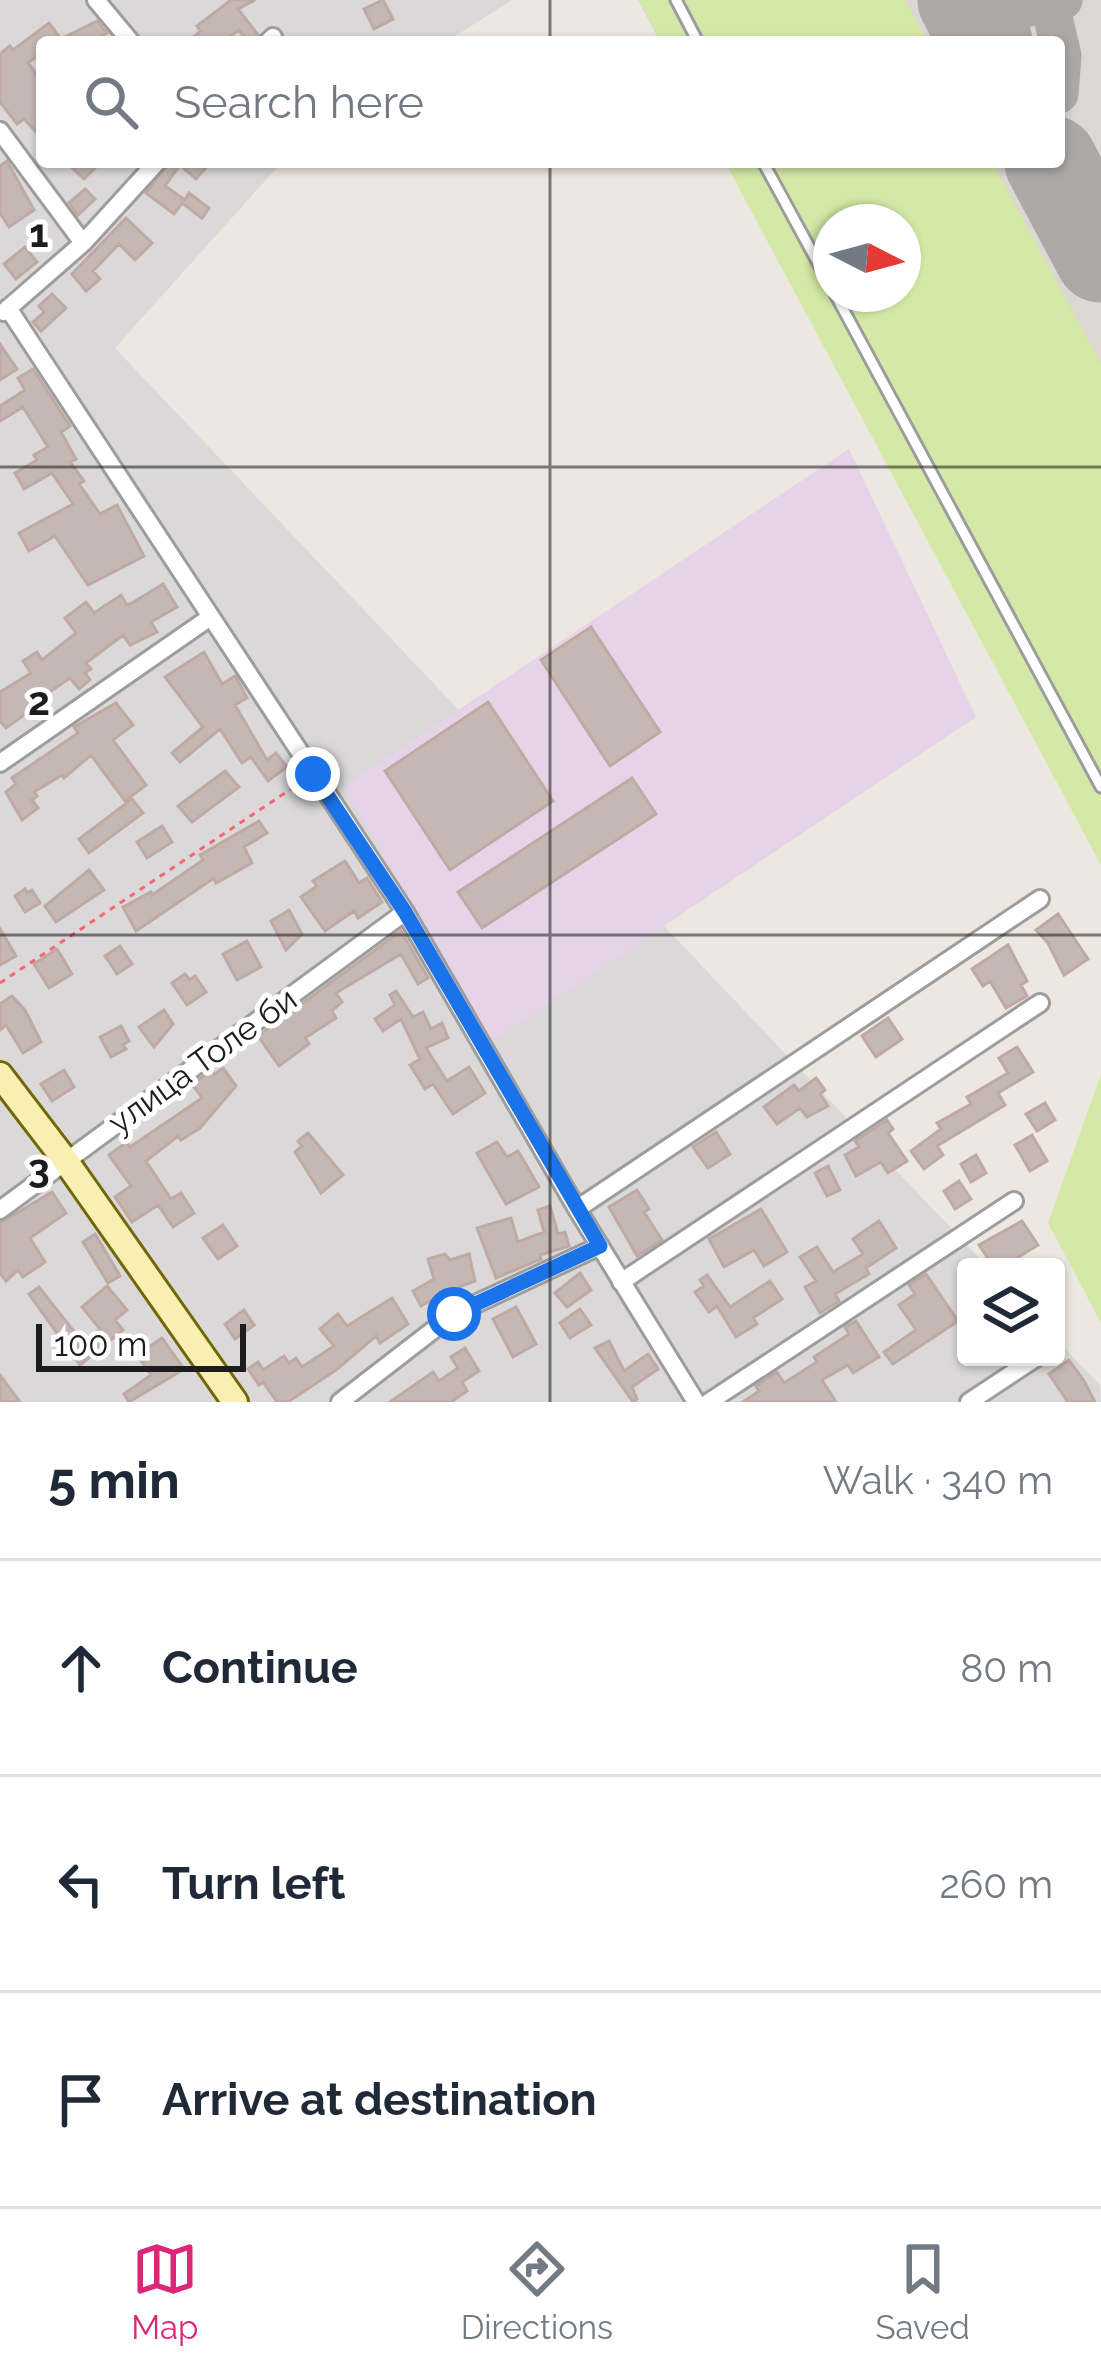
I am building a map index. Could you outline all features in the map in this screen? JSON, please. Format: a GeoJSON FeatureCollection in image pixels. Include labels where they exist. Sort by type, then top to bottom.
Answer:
{"type":"FeatureCollection","features":[{"type":"Feature","properties":{"kind":"street"},"geometry":{"type":"LineString","coordinates":[[96,0],[125,36]]}},
{"type":"Feature","properties":{"kind":"street"},"geometry":{"type":"LineString","coordinates":[[0,131],[83,243]]}},
{"type":"Feature","properties":{"kind":"street"},"geometry":{"type":"LineString","coordinates":[[152,168],[83,243],[4,312],[405,912],[696,1402]]}},
{"type":"Feature","properties":{"kind":"street"},"geometry":{"type":"LineString","coordinates":[[0,763],[209,618]]}},
{"type":"Feature","properties":{"kind":"street"},"geometry":{"type":"LineString","coordinates":[[578,1209],[1040,899]]}},
{"type":"Feature","properties":{"kind":"street","name":"улица Толе би"},"geometry":{"type":"LineString","coordinates":[[0,1210],[405,912]]}},
{"type":"Feature","properties":{"kind":"street"},"geometry":{"type":"LineString","coordinates":[[621,1282],[1040,1003]]}},
{"type":"Feature","properties":{"kind":"street"},"geometry":{"type":"LineString","coordinates":[[0,1075],[235,1402]]}},
{"type":"Feature","properties":{"kind":"street"},"geometry":{"type":"LineString","coordinates":[[709,1402],[1014,1201]]}},
{"type":"Feature","properties":{"kind":"street"},"geometry":{"type":"LineString","coordinates":[[340,1402],[454,1314],[600,1246]]}},
{"type":"Feature","properties":{"kind":"street"},"geometry":{"type":"LineString","coordinates":[[969,1402],[1023,1366]]}},
{"type":"Feature","properties":{"kind":"lane"},"geometry":{"type":"LineString","coordinates":[[676,0],[695,36]]}},
{"type":"Feature","properties":{"kind":"lane"},"geometry":{"type":"LineString","coordinates":[[766,168],[813,254]]}},
{"type":"Feature","properties":{"kind":"lane"},"geometry":{"type":"LineString","coordinates":[[844,312],[1101,787]]}},
{"type":"Feature","properties":{"kind":"path"},"geometry":{"type":"LineString","coordinates":[[0,983],[313,774]]}},
{"type":"Feature","properties":{"kind":"shaded area"},"geometry":{"type":"Polygon","coordinates":[[[0,0],[512,0],[455,36],[36,36],[36,168],[277,168],[115,348],[979,1258],[957,1258],[957,1366],[1065,1366],[1065,1348],[1100,1385],[1101,1402],[0,1402],[0,0]]]}},
{"type":"Feature","properties":{"kind":"shaded area"},"geometry":{"type":"Polygon","coordinates":[[[638,0],[1101,0],[1101,862],[732,168],[1065,168],[1065,36],[657,36],[638,0]]]}},
{"type":"Feature","properties":{"kind":"shaded area"},"geometry":{"type":"Polygon","coordinates":[[[849,449],[976,717],[492,1041],[343,787],[849,449]]]}},
{"type":"Feature","properties":{"kind":"green space"},"geometry":{"type":"Polygon","coordinates":[[[639,0],[905,0],[925,36],[658,36],[639,0]]]}},
{"type":"Feature","properties":{"kind":"green space"},"geometry":{"type":"Polygon","coordinates":[[[728,168],[995,168],[1101,364],[1101,865],[728,168]]]}},
{"type":"Feature","properties":{"kind":"green space"},"geometry":{"type":"Polygon","coordinates":[[[1101,1074],[1101,1323],[1048,1223],[1101,1074]]]}},
{"type":"Feature","properties":{"kind":"building"},"geometry":{"type":"Polygon","coordinates":[[[231,0],[255,0],[238,9],[257,36],[244,36],[239,30],[231,36],[195,36],[201,31],[197,26],[231,0]]]}},
{"type":"Feature","properties":{"kind":"building"},"geometry":{"type":"Polygon","coordinates":[[[383,0],[393,19],[374,29],[364,9],[383,0]]]}},
{"type":"Feature","properties":{"kind":"building"},"geometry":{"type":"Polygon","coordinates":[[[97,21],[107,33],[101,36],[67,36],[97,21]]]}},
{"type":"Feature","properties":{"kind":"building"},"geometry":{"type":"Polygon","coordinates":[[[49,23],[59,36],[36,36],[36,57],[28,63],[36,73],[36,132],[24,119],[17,124],[0,102],[0,54],[49,23]]]}},
{"type":"Feature","properties":{"kind":"building"},"geometry":{"type":"Polygon","coordinates":[[[7,161],[34,210],[9,227],[0,213],[0,166],[7,161]]]}},
{"type":"Feature","properties":{"kind":"building"},"geometry":{"type":"Polygon","coordinates":[[[72,168],[95,168],[84,179],[72,168]]]}},
{"type":"Feature","properties":{"kind":"building"},"geometry":{"type":"Polygon","coordinates":[[[165,168],[178,168],[165,186],[185,200],[189,193],[209,208],[202,218],[182,203],[174,214],[146,193],[165,168]]]}},
{"type":"Feature","properties":{"kind":"building"},"geometry":{"type":"Polygon","coordinates":[[[183,168],[206,168],[196,179],[183,168]]]}},
{"type":"Feature","properties":{"kind":"building"},"geometry":{"type":"Polygon","coordinates":[[[85,189],[95,199],[78,215],[69,203],[85,189]]]}},
{"type":"Feature","properties":{"kind":"building"},"geometry":{"type":"Polygon","coordinates":[[[126,218],[152,243],[135,260],[119,244],[93,271],[100,279],[86,291],[72,274],[126,218]]]}},
{"type":"Feature","properties":{"kind":"building"},"geometry":{"type":"Polygon","coordinates":[[[25,247],[37,262],[16,279],[4,264],[25,247]]]}},
{"type":"Feature","properties":{"kind":"building"},"geometry":{"type":"Polygon","coordinates":[[[52,294],[66,308],[41,331],[33,322],[44,312],[39,306],[52,294]]]}},
{"type":"Feature","properties":{"kind":"building"},"geometry":{"type":"Polygon","coordinates":[[[0,344],[17,369],[0,380],[0,344]]]}},
{"type":"Feature","properties":{"kind":"building"},"geometry":{"type":"Polygon","coordinates":[[[33,369],[70,426],[61,432],[76,459],[70,462],[84,481],[79,484],[100,514],[117,505],[144,556],[88,585],[55,536],[29,551],[19,533],[73,504],[52,473],[24,489],[15,473],[48,447],[23,407],[0,421],[0,406],[25,390],[18,378],[33,369]]]}},
{"type":"Feature","properties":{"kind":"building"},"geometry":{"type":"Polygon","coordinates":[[[163,584],[177,607],[151,622],[157,632],[130,645],[123,635],[86,663],[90,680],[79,689],[70,678],[6,728],[0,721],[0,692],[31,673],[23,661],[37,652],[42,660],[76,633],[65,618],[86,602],[94,613],[121,595],[127,605],[163,584]]]}},
{"type":"Feature","properties":{"kind":"building"},"geometry":{"type":"Polygon","coordinates":[[[591,627],[660,732],[610,766],[541,660],[591,627]]]}},
{"type":"Feature","properties":{"kind":"building"},"geometry":{"type":"Polygon","coordinates":[[[204,652],[222,684],[237,679],[247,698],[235,705],[267,760],[276,753],[287,767],[268,781],[251,757],[242,763],[220,729],[180,762],[172,753],[203,727],[165,677],[204,652]]]}},
{"type":"Feature","properties":{"kind":"building"},"geometry":{"type":"Polygon","coordinates":[[[488,702],[553,801],[450,870],[385,771],[488,702]]]}},
{"type":"Feature","properties":{"kind":"building"},"geometry":{"type":"Polygon","coordinates":[[[116,703],[133,725],[113,740],[146,785],[125,801],[91,755],[64,778],[34,792],[37,796],[32,800],[38,808],[22,820],[6,792],[16,784],[12,778],[78,733],[74,727],[116,703]]]}},
{"type":"Feature","properties":{"kind":"building"},"geometry":{"type":"Polygon","coordinates":[[[225,771],[239,787],[192,822],[178,806],[225,771]]]}},
{"type":"Feature","properties":{"kind":"building"},"geometry":{"type":"Polygon","coordinates":[[[632,778],[656,814],[482,928],[458,892],[632,778]]]}},
{"type":"Feature","properties":{"kind":"building"},"geometry":{"type":"Polygon","coordinates":[[[132,799],[143,813],[89,853],[79,839],[132,799]]]}},
{"type":"Feature","properties":{"kind":"building"},"geometry":{"type":"Polygon","coordinates":[[[259,821],[267,833],[244,847],[252,863],[216,883],[214,878],[136,931],[123,907],[152,895],[203,860],[200,855],[259,821]]]}},
{"type":"Feature","properties":{"kind":"building"},"geometry":{"type":"Polygon","coordinates":[[[162,826],[172,842],[147,858],[137,842],[162,826]]]}},
{"type":"Feature","properties":{"kind":"building"},"geometry":{"type":"Polygon","coordinates":[[[345,861],[359,883],[367,878],[382,902],[358,918],[354,911],[325,931],[301,897],[317,886],[313,881],[345,861]]]}},
{"type":"Feature","properties":{"kind":"building"},"geometry":{"type":"Polygon","coordinates":[[[89,870],[104,890],[56,922],[45,906],[89,870]]]}},
{"type":"Feature","properties":{"kind":"building"},"geometry":{"type":"Polygon","coordinates":[[[25,889],[27,893],[32,890],[40,903],[25,912],[15,896],[25,889]]]}},
{"type":"Feature","properties":{"kind":"building"},"geometry":{"type":"Polygon","coordinates":[[[289,910],[302,934],[286,950],[271,921],[289,910]]]}},
{"type":"Feature","properties":{"kind":"building"},"geometry":{"type":"Polygon","coordinates":[[[1058,914],[1088,959],[1064,975],[1036,930],[1058,914]]]}},
{"type":"Feature","properties":{"kind":"building"},"geometry":{"type":"Polygon","coordinates":[[[0,929],[16,956],[0,965],[0,929]]]}},
{"type":"Feature","properties":{"kind":"building"},"geometry":{"type":"Polygon","coordinates":[[[401,931],[428,978],[418,984],[401,954],[336,993],[342,1002],[332,1011],[336,1018],[305,1038],[309,1044],[279,1066],[258,1036],[401,931]]]}},
{"type":"Feature","properties":{"kind":"building"},"geometry":{"type":"Polygon","coordinates":[[[247,941],[261,967],[237,980],[223,954],[247,941]]]}},
{"type":"Feature","properties":{"kind":"building"},"geometry":{"type":"Polygon","coordinates":[[[1008,945],[1027,981],[1021,985],[1027,996],[1006,1008],[990,981],[983,986],[972,969],[1008,945]]]}},
{"type":"Feature","properties":{"kind":"building"},"geometry":{"type":"Polygon","coordinates":[[[120,946],[132,964],[117,974],[105,956],[120,946]]]}},
{"type":"Feature","properties":{"kind":"building"},"geometry":{"type":"Polygon","coordinates":[[[57,949],[72,974],[49,988],[34,964],[57,949]]]}},
{"type":"Feature","properties":{"kind":"building"},"geometry":{"type":"Polygon","coordinates":[[[185,974],[190,980],[195,976],[206,992],[187,1005],[172,983],[185,974]]]}},
{"type":"Feature","properties":{"kind":"building"},"geometry":{"type":"Polygon","coordinates":[[[396,991],[413,1017],[423,1012],[431,1029],[442,1023],[448,1038],[426,1048],[447,1081],[469,1067],[485,1093],[453,1114],[433,1084],[425,1089],[410,1065],[420,1059],[401,1019],[383,1031],[375,1019],[395,1005],[390,995],[396,991]]]}},
{"type":"Feature","properties":{"kind":"building"},"geometry":{"type":"Polygon","coordinates":[[[12,996],[41,1042],[23,1053],[6,1025],[0,1030],[0,1004],[12,996]]]}},
{"type":"Feature","properties":{"kind":"building"},"geometry":{"type":"Polygon","coordinates":[[[164,1010],[173,1024],[154,1047],[139,1027],[164,1010]]]}},
{"type":"Feature","properties":{"kind":"building"},"geometry":{"type":"Polygon","coordinates":[[[888,1018],[902,1039],[876,1057],[862,1036],[888,1018]]]}},
{"type":"Feature","properties":{"kind":"building"},"geometry":{"type":"Polygon","coordinates":[[[121,1026],[129,1041],[123,1045],[126,1049],[111,1057],[100,1037],[121,1026]]]}},
{"type":"Feature","properties":{"kind":"building"},"geometry":{"type":"Polygon","coordinates":[[[1017,1047],[1033,1072],[998,1093],[1005,1105],[937,1146],[943,1155],[924,1169],[911,1151],[941,1129],[937,1123],[971,1104],[967,1097],[1008,1073],[999,1058],[1017,1047]]]}},
{"type":"Feature","properties":{"kind":"building"},"geometry":{"type":"Polygon","coordinates":[[[223,1068],[236,1086],[200,1128],[181,1140],[178,1136],[146,1161],[171,1199],[181,1193],[194,1213],[173,1227],[158,1205],[132,1222],[115,1197],[131,1186],[109,1155],[127,1142],[130,1147],[202,1098],[192,1084],[223,1068]]]}},
{"type":"Feature","properties":{"kind":"building"},"geometry":{"type":"Polygon","coordinates":[[[64,1070],[74,1087],[52,1101],[41,1084],[64,1070]]]}},
{"type":"Feature","properties":{"kind":"building"},"geometry":{"type":"Polygon","coordinates":[[[816,1078],[828,1106],[807,1117],[800,1108],[777,1124],[764,1107],[794,1085],[799,1091],[816,1078]]]}},
{"type":"Feature","properties":{"kind":"building"},"geometry":{"type":"Polygon","coordinates":[[[1045,1103],[1055,1120],[1037,1131],[1026,1114],[1045,1103]]]}},
{"type":"Feature","properties":{"kind":"building"},"geometry":{"type":"Polygon","coordinates":[[[887,1120],[893,1129],[888,1133],[907,1161],[888,1173],[881,1162],[856,1176],[845,1155],[859,1147],[855,1141],[887,1120]]]}},
{"type":"Feature","properties":{"kind":"building"},"geometry":{"type":"Polygon","coordinates":[[[716,1132],[730,1154],[708,1168],[693,1147],[716,1132]]]}},
{"type":"Feature","properties":{"kind":"building"},"geometry":{"type":"Polygon","coordinates":[[[308,1133],[343,1175],[321,1193],[295,1152],[302,1146],[298,1141],[308,1133]]]}},
{"type":"Feature","properties":{"kind":"building"},"geometry":{"type":"Polygon","coordinates":[[[1032,1135],[1047,1161],[1030,1171],[1015,1145],[1032,1135]]]}},
{"type":"Feature","properties":{"kind":"building"},"geometry":{"type":"Polygon","coordinates":[[[497,1142],[507,1157],[518,1151],[539,1187],[506,1204],[477,1153],[497,1142]]]}},
{"type":"Feature","properties":{"kind":"building"},"geometry":{"type":"Polygon","coordinates":[[[976,1155],[986,1173],[971,1182],[961,1164],[976,1155]]]}},
{"type":"Feature","properties":{"kind":"building"},"geometry":{"type":"Polygon","coordinates":[[[828,1166],[840,1190],[827,1196],[815,1173],[828,1166]]]}},
{"type":"Feature","properties":{"kind":"building"},"geometry":{"type":"Polygon","coordinates":[[[959,1181],[971,1199],[955,1209],[944,1191],[959,1181]]]}},
{"type":"Feature","properties":{"kind":"building"},"geometry":{"type":"Polygon","coordinates":[[[637,1190],[662,1240],[637,1256],[609,1207],[637,1190]]]}},
{"type":"Feature","properties":{"kind":"building"},"geometry":{"type":"Polygon","coordinates":[[[52,1192],[66,1213],[30,1238],[45,1262],[23,1277],[18,1270],[6,1281],[0,1273],[0,1223],[52,1192]]]}},
{"type":"Feature","properties":{"kind":"building"},"geometry":{"type":"Polygon","coordinates":[[[550,1206],[558,1234],[565,1232],[569,1246],[496,1278],[477,1228],[511,1218],[518,1242],[544,1232],[538,1210],[550,1206]]]}},
{"type":"Feature","properties":{"kind":"building"},"geometry":{"type":"Polygon","coordinates":[[[761,1209],[787,1252],[764,1266],[754,1250],[724,1267],[709,1239],[761,1209]]]}},
{"type":"Feature","properties":{"kind":"building"},"geometry":{"type":"Polygon","coordinates":[[[879,1221],[896,1248],[866,1268],[869,1274],[835,1294],[839,1301],[820,1313],[805,1287],[816,1281],[800,1257],[817,1247],[833,1272],[863,1254],[853,1239],[879,1221]]]}},
{"type":"Feature","properties":{"kind":"building"},"geometry":{"type":"Polygon","coordinates":[[[1022,1221],[1038,1245],[1017,1258],[988,1258],[979,1245],[1022,1221]]]}},
{"type":"Feature","properties":{"kind":"building"},"geometry":{"type":"Polygon","coordinates":[[[223,1225],[237,1246],[218,1259],[203,1238],[223,1225]]]}},
{"type":"Feature","properties":{"kind":"building"},"geometry":{"type":"Polygon","coordinates":[[[95,1234],[120,1276],[108,1283],[83,1242],[95,1234]]]}},
{"type":"Feature","properties":{"kind":"building"},"geometry":{"type":"Polygon","coordinates":[[[445,1254],[450,1260],[469,1254],[475,1281],[459,1287],[461,1296],[443,1304],[440,1295],[421,1306],[413,1291],[434,1279],[428,1259],[445,1254]]]}},
{"type":"Feature","properties":{"kind":"building"},"geometry":{"type":"Polygon","coordinates":[[[580,1273],[591,1290],[567,1307],[555,1293],[580,1273]]]}},
{"type":"Feature","properties":{"kind":"building"},"geometry":{"type":"Polygon","coordinates":[[[926,1274],[957,1322],[893,1364],[884,1352],[916,1330],[899,1305],[915,1294],[909,1285],[926,1274]]]}},
{"type":"Feature","properties":{"kind":"building"},"geometry":{"type":"Polygon","coordinates":[[[707,1275],[730,1307],[770,1281],[782,1299],[753,1318],[757,1324],[736,1337],[717,1306],[709,1312],[695,1292],[704,1286],[700,1280],[707,1275]]]}},
{"type":"Feature","properties":{"kind":"building"},"geometry":{"type":"Polygon","coordinates":[[[107,1286],[127,1310],[115,1320],[123,1330],[80,1365],[29,1294],[39,1287],[83,1343],[100,1329],[82,1307],[107,1286]]]}},
{"type":"Feature","properties":{"kind":"building"},"geometry":{"type":"Polygon","coordinates":[[[392,1298],[408,1324],[380,1343],[376,1336],[288,1402],[277,1402],[248,1369],[258,1362],[263,1370],[284,1356],[289,1363],[296,1358],[302,1367],[334,1346],[320,1329],[338,1314],[347,1326],[392,1298]]]}},
{"type":"Feature","properties":{"kind":"building"},"geometry":{"type":"Polygon","coordinates":[[[516,1307],[536,1344],[513,1357],[493,1319],[516,1307]]]}},
{"type":"Feature","properties":{"kind":"building"},"geometry":{"type":"Polygon","coordinates":[[[580,1309],[591,1325],[570,1338],[560,1323],[580,1309]]]}},
{"type":"Feature","properties":{"kind":"building"},"geometry":{"type":"Polygon","coordinates":[[[244,1310],[254,1325],[235,1339],[225,1324],[244,1310]]]}},
{"type":"Feature","properties":{"kind":"building"},"geometry":{"type":"Polygon","coordinates":[[[856,1321],[879,1357],[853,1373],[848,1365],[822,1380],[836,1402],[743,1402],[777,1372],[784,1383],[817,1362],[814,1357],[849,1334],[845,1327],[856,1321]]]}},
{"type":"Feature","properties":{"kind":"building"},"geometry":{"type":"Polygon","coordinates":[[[162,1338],[184,1369],[129,1402],[124,1394],[151,1375],[137,1355],[162,1338]]]}},
{"type":"Feature","properties":{"kind":"building"},"geometry":{"type":"Polygon","coordinates":[[[609,1341],[624,1371],[648,1354],[658,1369],[632,1387],[637,1399],[633,1402],[595,1348],[609,1341]]]}},
{"type":"Feature","properties":{"kind":"building"},"geometry":{"type":"Polygon","coordinates":[[[465,1348],[479,1371],[462,1382],[467,1391],[451,1402],[390,1402],[433,1372],[439,1381],[458,1368],[451,1357],[465,1348]]]}},
{"type":"Feature","properties":{"kind":"building"},"geometry":{"type":"Polygon","coordinates":[[[1069,1360],[1095,1402],[1068,1402],[1049,1374],[1069,1360]]]}},
{"type":"Feature","properties":{"kind":"building"},"geometry":{"type":"Polygon","coordinates":[[[0,1375],[20,1402],[0,1402],[0,1375]]]}},
{"type":"Feature","properties":{"kind":"taxiway"},"geometry":{"type":"LineString","coordinates":[[960,0],[962,36]]}},
{"type":"Feature","properties":{"kind":"taxiway"},"geometry":{"type":"LineString","coordinates":[[993,0],[1032,7],[1063,0]]}},
{"type":"Feature","properties":{"kind":"taxiway"},"geometry":{"type":"LineString","coordinates":[[1049,0],[1057,36]]}},
{"type":"Feature","properties":{"kind":"runway"},"geometry":{"type":"LineString","coordinates":[[964,0],[983,36]]}},
{"type":"Feature","properties":{"kind":"runway"},"geometry":{"type":"LineString","coordinates":[[1054,168],[1101,256]]}},
{"type":"Feature","properties":{"kind":"route"},"geometry":{"type":"LineString","coordinates":[[313,774],[405,912],[600,1246],[454,1314]]}}]}
